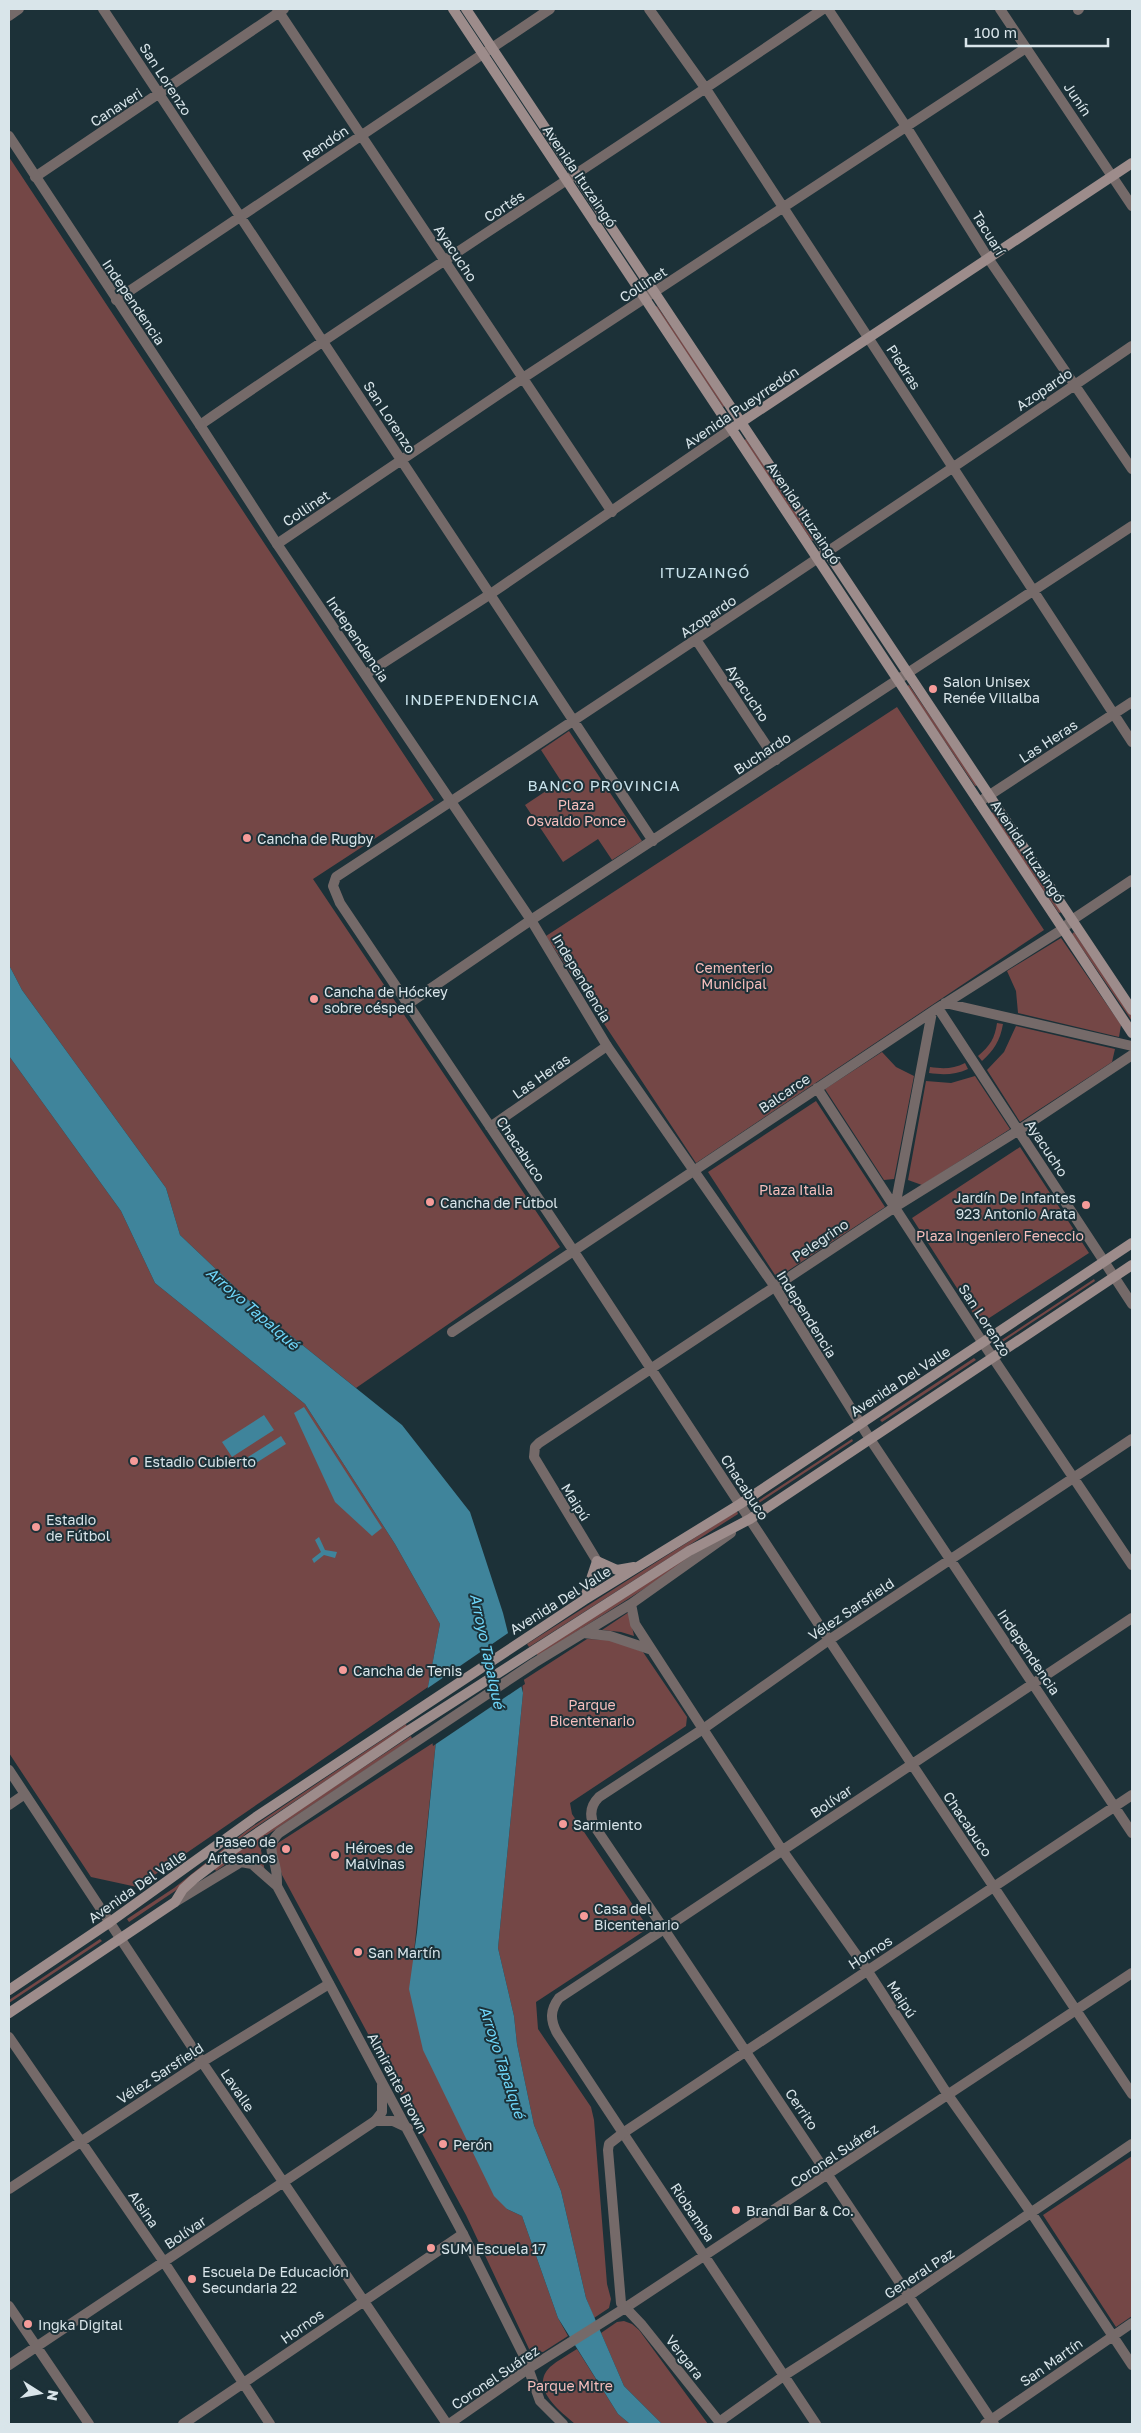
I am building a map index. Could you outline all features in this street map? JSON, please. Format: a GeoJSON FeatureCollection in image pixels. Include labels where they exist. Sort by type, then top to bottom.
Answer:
{"type":"FeatureCollection","features":[{"type":"Feature","properties":{"kind":"main road","name":"Avenida Ituzaingó"},"geometry":{"type":"LineString","coordinates":[[453,9],[818,559],[989,796],[1132,1010]]}},
{"type":"Feature","properties":{"kind":"main road","name":"Avenida Ituzaingó"},"geometry":{"type":"LineString","coordinates":[[466,9],[827,552],[979,802],[1132,1033]]}},
{"type":"Feature","properties":{"kind":"main road","name":"Avenida Pueyrredón"},"geometry":{"type":"LineString","coordinates":[[731,429],[1132,163]]}},
{"type":"Feature","properties":{"kind":"main road","name":"Avenida Del Valle"},"geometry":{"type":"LineString","coordinates":[[9,1990],[110,1922],[256,1817],[584,1600],[740,1504],[1132,1243]]}},
{"type":"Feature","properties":{"kind":"main road","name":"Avenida Del Valle"},"geometry":{"type":"LineString","coordinates":[[9,2013],[175,1902],[188,1884],[228,1853],[411,1729],[531,1659],[689,1550],[750,1519],[1132,1264]]}},
{"type":"Feature","properties":{"kind":"main road"},"geometry":{"type":"LineString","coordinates":[[584,1600],[597,1561],[617,1570],[638,1567]]}},
{"type":"Feature","properties":{"kind":"street"},"geometry":{"type":"LineString","coordinates":[[9,16],[19,9]]}},
{"type":"Feature","properties":{"kind":"street","name":"San Lorenzo"},"geometry":{"type":"LineString","coordinates":[[103,9],[653,841]]}},
{"type":"Feature","properties":{"kind":"street","name":"Rendón"},"geometry":{"type":"LineString","coordinates":[[116,300],[550,9]]}},
{"type":"Feature","properties":{"kind":"street","name":"Piedras"},"geometry":{"type":"LineString","coordinates":[[650,9],[706,89],[1132,742]]}},
{"type":"Feature","properties":{"kind":"street","name":"Cortés"},"geometry":{"type":"LineString","coordinates":[[200,425],[323,340],[706,89],[823,9]]}},
{"type":"Feature","properties":{"kind":"street","name":"Tacuarí"},"geometry":{"type":"LineString","coordinates":[[828,9],[907,128],[988,258],[1132,469]]}},
{"type":"Feature","properties":{"kind":"street","name":"Junín"},"geometry":{"type":"LineString","coordinates":[[1000,9],[1132,206]]}},
{"type":"Feature","properties":{"kind":"street","name":"Canaveri"},"geometry":{"type":"LineString","coordinates":[[35,177],[160,95],[281,10]]}},
{"type":"Feature","properties":{"kind":"street","name":"Ayacucho"},"geometry":{"type":"LineString","coordinates":[[281,10],[361,135],[612,512]]}},
{"type":"Feature","properties":{"kind":"street","name":"Collinet"},"geometry":{"type":"LineString","coordinates":[[276,544],[524,378],[646,300],[782,208],[907,128],[1026,48]]}},
{"type":"Feature","properties":{"kind":"street","name":"Independencia"},"geometry":{"type":"LineString","coordinates":[[9,136],[200,425],[276,544],[366,674],[531,920],[607,1046],[775,1287],[860,1424],[1132,1833]]}},
{"type":"Feature","properties":{"kind":"street","name":"Azopardo"},"geometry":{"type":"LineString","coordinates":[[335,894],[333,886],[336,877],[697,640],[1132,346]]}},
{"type":"Feature","properties":{"kind":"street","name":"Avenida Pueyrredón"},"geometry":{"type":"LineString","coordinates":[[366,674],[489,595],[731,429]]}},
{"type":"Feature","properties":{"kind":"street","name":"Buchardo"},"geometry":{"type":"LineString","coordinates":[[408,1004],[531,920],[1132,526]]}},
{"type":"Feature","properties":{"kind":"street","name":"Ayacucho"},"geometry":{"type":"LineString","coordinates":[[697,640],[776,760]]}},
{"type":"Feature","properties":{"kind":"street","name":"Las Heras"},"geometry":{"type":"LineString","coordinates":[[979,802],[1132,702]]}},
{"type":"Feature","properties":{"kind":"street","name":"Balcarce"},"geometry":{"type":"LineString","coordinates":[[452,1332],[938,1008],[1063,929],[1072,920],[1132,880]]}},
{"type":"Feature","properties":{"kind":"street","name":"Chacabuco"},"geometry":{"type":"LineString","coordinates":[[335,894],[651,1367],[829,1640],[1132,2094]]}},
{"type":"Feature","properties":{"kind":"street"},"geometry":{"type":"LineString","coordinates":[[895,1207],[938,1008],[1132,1046]]}},
{"type":"Feature","properties":{"kind":"street","name":"Ayacucho"},"geometry":{"type":"LineString","coordinates":[[938,1008],[1132,1304]]}},
{"type":"Feature","properties":{"kind":"street","name":"Las Heras"},"geometry":{"type":"LineString","coordinates":[[490,1128],[607,1046]]}},
{"type":"Feature","properties":{"kind":"street","name":"Pelegrino"},"geometry":{"type":"LineString","coordinates":[[534,1457],[535,1447],[539,1443],[651,1367],[1132,1055]]}},
{"type":"Feature","properties":{"kind":"street","name":"San Lorenzo"},"geometry":{"type":"LineString","coordinates":[[817,1088],[983,1343],[1132,1565]]}},
{"type":"Feature","properties":{"kind":"street","name":"Vélez Sarsfield"},"geometry":{"type":"LineString","coordinates":[[592,1809],[599,1797],[703,1729],[829,1640],[1132,1439]]}},
{"type":"Feature","properties":{"kind":"street","name":"Maipú"},"geometry":{"type":"LineString","coordinates":[[534,1457],[597,1561]]}},
{"type":"Feature","properties":{"kind":"street","name":"Avenida Del Valle"},"geometry":{"type":"LineString","coordinates":[[277,1886],[276,1870],[270,1852],[274,1837],[418,1740],[531,1659],[583,1634],[631,1604],[750,1519]]}},
{"type":"Feature","properties":{"kind":"street","name":"Maipú"},"geometry":{"type":"LineString","coordinates":[[631,1604],[635,1624],[649,1649],[782,1850],[867,1970],[948,2095],[1032,2214],[1132,2366]]}},
{"type":"Feature","properties":{"kind":"street","name":"Bolívar"},"geometry":{"type":"LineString","coordinates":[[551,2014],[560,1998],[1132,1618]]}},
{"type":"Feature","properties":{"kind":"street"},"geometry":{"type":"LineString","coordinates":[[583,1634],[617,1638],[649,1649]]}},
{"type":"Feature","properties":{"kind":"street","name":"Lavalle"},"geometry":{"type":"LineString","coordinates":[[9,1770],[283,2183],[448,2424]]}},
{"type":"Feature","properties":{"kind":"street"},"geometry":{"type":"LineString","coordinates":[[9,1805],[25,1794]]}},
{"type":"Feature","properties":{"kind":"street","name":"Hornos"},"geometry":{"type":"LineString","coordinates":[[626,2308],[621,2303],[620,2294],[609,2144],[746,2050],[1132,1795]]}},
{"type":"Feature","properties":{"kind":"street","name":"Cerrito"},"geometry":{"type":"LineString","coordinates":[[592,1809],[595,1827],[829,2174],[990,2423]]}},
{"type":"Feature","properties":{"kind":"street"},"geometry":{"type":"LineString","coordinates":[[175,1902],[241,1862],[252,1864],[277,1886]]}},
{"type":"Feature","properties":{"kind":"street","name":"Almirante Brown"},"geometry":{"type":"LineString","coordinates":[[277,1886],[382,2079],[462,2234],[523,2354],[540,2401],[563,2424]]}},
{"type":"Feature","properties":{"kind":"street","name":"Coronel Suárez"},"geometry":{"type":"LineString","coordinates":[[448,2424],[528,2369],[706,2256],[1132,1973]]}},
{"type":"Feature","properties":{"kind":"street","name":"Vélez Sarsfield"},"geometry":{"type":"LineString","coordinates":[[9,2189],[202,2062],[329,1984]]}},
{"type":"Feature","properties":{"kind":"street","name":"Riobamba"},"geometry":{"type":"LineString","coordinates":[[551,2014],[557,2033],[816,2424]]}},
{"type":"Feature","properties":{"kind":"street","name":"Alsina"},"geometry":{"type":"LineString","coordinates":[[9,2036],[164,2262],[270,2424]]}},
{"type":"Feature","properties":{"kind":"street"},"geometry":{"type":"LineString","coordinates":[[382,2079],[383,2107],[376,2122],[393,2121],[408,2129]]}},
{"type":"Feature","properties":{"kind":"street","name":"Bolívar"},"geometry":{"type":"LineString","coordinates":[[9,2365],[376,2122]]}},
{"type":"Feature","properties":{"kind":"street","name":"General Paz"},"geometry":{"type":"LineString","coordinates":[[720,2423],[785,2375],[1032,2214],[1132,2144]]}},
{"type":"Feature","properties":{"kind":"street","name":"Hornos"},"geometry":{"type":"LineString","coordinates":[[183,2424],[462,2234]]}},
{"type":"Feature","properties":{"kind":"street"},"geometry":{"type":"LineString","coordinates":[[9,2306],[89,2424]]}},
{"type":"Feature","properties":{"kind":"street","name":"Vergara"},"geometry":{"type":"LineString","coordinates":[[626,2308],[642,2325],[720,2423]]}},
{"type":"Feature","properties":{"kind":"street","name":"San Martín"},"geometry":{"type":"LineString","coordinates":[[990,2423],[1132,2323]]}},
{"type":"Feature","properties":{"kind":"green space"},"geometry":{"type":"Polygon","coordinates":[[[9,157],[434,800],[313,879],[560,1247],[356,1388],[260,1311],[180,1235],[166,1188],[22,990],[9,965],[9,157]]]}},
{"type":"Feature","properties":{"kind":"green space"},"geometry":{"type":"Polygon","coordinates":[[[657,306],[726,405],[723,407],[655,307],[657,306]]]}},
{"type":"Feature","properties":{"kind":"green space"},"geometry":{"type":"Polygon","coordinates":[[[746,439],[814,539],[812,541],[743,441],[746,439]]]}},
{"type":"Feature","properties":{"kind":"green space"},"geometry":{"type":"Polygon","coordinates":[[[909,685],[978,785],[975,786],[907,686],[909,685]]]}},
{"type":"Feature","properties":{"kind":"green space","name":"Cementerio Municipal"},"geometry":{"type":"Polygon","coordinates":[[[897,707],[1044,930],[696,1163],[546,936],[897,707]]]}},
{"type":"Feature","properties":{"kind":"green space","name":"Plaza Osvaldo Ponce"},"geometry":{"type":"Polygon","coordinates":[[[569,731],[642,841],[612,860],[598,839],[563,862],[525,805],[561,781],[541,750],[569,731]]]}},
{"type":"Feature","properties":{"kind":"green space"},"geometry":{"type":"Polygon","coordinates":[[[993,812],[1062,912],[1059,913],[991,814],[993,812]]]}},
{"type":"Feature","properties":{"kind":"green space"},"geometry":{"type":"Polygon","coordinates":[[[1074,932],[1132,1016],[1132,1021],[1072,934],[1074,932]]]}},
{"type":"Feature","properties":{"kind":"green space"},"geometry":{"type":"Polygon","coordinates":[[[1061,938],[1121,1025],[1119,1037],[1018,1013],[1016,991],[1007,971],[1061,938]]]}},
{"type":"Feature","properties":{"kind":"green space"},"geometry":{"type":"Polygon","coordinates":[[[997,1023],[1003,1024],[1000,1035],[993,1049],[982,1061],[978,1056],[991,1041],[997,1023]]]}},
{"type":"Feature","properties":{"kind":"green space"},"geometry":{"type":"Polygon","coordinates":[[[1016,1026],[1115,1049],[1112,1062],[1020,1122],[987,1070],[1004,1052],[1016,1026]]]}},
{"type":"Feature","properties":{"kind":"green space"},"geometry":{"type":"Polygon","coordinates":[[[882,1052],[896,1067],[914,1076],[894,1179],[884,1180],[825,1089],[882,1052]]]}},
{"type":"Feature","properties":{"kind":"green space"},"geometry":{"type":"Polygon","coordinates":[[[9,1056],[121,1211],[155,1283],[305,1404],[395,1544],[440,1624],[428,1687],[137,1887],[91,1877],[9,1753],[9,1056]]]}},
{"type":"Feature","properties":{"kind":"green space"},"geometry":{"type":"Polygon","coordinates":[[[965,1063],[968,1069],[958,1072],[944,1074],[929,1073],[930,1067],[948,1068],[965,1063]]]}},
{"type":"Feature","properties":{"kind":"green space"},"geometry":{"type":"Polygon","coordinates":[[[975,1076],[1010,1129],[922,1185],[908,1180],[926,1081],[951,1083],[975,1076]]]}},
{"type":"Feature","properties":{"kind":"green space","name":"Plaza Italia"},"geometry":{"type":"Polygon","coordinates":[[[816,1101],[885,1207],[777,1278],[708,1172],[816,1101]]]}},
{"type":"Feature","properties":{"kind":"green space","name":"Plaza Ingeniero Feneccio"},"geometry":{"type":"Polygon","coordinates":[[[1020,1147],[1089,1253],[980,1324],[912,1218],[1020,1147]]]}},
{"type":"Feature","properties":{"kind":"green space"},"geometry":{"type":"Polygon","coordinates":[[[1094,1279],[1095,1281],[1001,1343],[1000,1341],[1094,1279]]]}},
{"type":"Feature","properties":{"kind":"green space"},"geometry":{"type":"Polygon","coordinates":[[[974,1358],[976,1360],[882,1422],[880,1420],[974,1358]]]}},
{"type":"Feature","properties":{"kind":"green space"},"geometry":{"type":"Polygon","coordinates":[[[852,1439],[853,1441],[759,1503],[758,1501],[852,1439]]]}},
{"type":"Feature","properties":{"kind":"green space"},"geometry":{"type":"Polygon","coordinates":[[[737,1511],[738,1514],[529,1647],[527,1644],[737,1511]]]}},
{"type":"Feature","properties":{"kind":"green space"},"geometry":{"type":"Polygon","coordinates":[[[691,1555],[688,1561],[538,1656],[536,1653],[691,1555]]]}},
{"type":"Feature","properties":{"kind":"green space"},"geometry":{"type":"Polygon","coordinates":[[[629,1612],[634,1636],[621,1632],[602,1630],[629,1612]]]}},
{"type":"Feature","properties":{"kind":"green space","name":"Parque Bicentenario"},"geometry":{"type":"Polygon","coordinates":[[[587,1639],[613,1640],[643,1652],[687,1717],[686,1726],[570,1803],[572,1814],[645,1923],[644,1931],[536,2002],[538,2029],[591,2107],[594,2120],[607,2284],[611,2299],[609,2308],[594,2318],[586,2298],[561,2191],[534,2125],[517,2044],[514,2016],[498,1948],[523,1693],[522,1681],[587,1639]]]}},
{"type":"Feature","properties":{"kind":"green space"},"geometry":{"type":"Polygon","coordinates":[[[406,1724],[407,1727],[247,1833],[175,1891],[129,1922],[127,1919],[174,1888],[246,1831],[406,1724]]]}},
{"type":"Feature","properties":{"kind":"green space"},"geometry":{"type":"Polygon","coordinates":[[[411,1736],[412,1739],[267,1835],[261,1850],[265,1872],[251,1861],[241,1857],[236,1858],[216,1871],[214,1868],[235,1852],[411,1736]]]}},
{"type":"Feature","properties":{"kind":"green space"},"geometry":{"type":"Polygon","coordinates":[[[436,1741],[414,1952],[507,2209],[522,2216],[558,2318],[568,2336],[543,2352],[530,2351],[466,2215],[282,1875],[274,1849],[278,1843],[436,1741]]]}},
{"type":"Feature","properties":{"kind":"green space"},"geometry":{"type":"Polygon","coordinates":[[[100,1939],[102,1941],[9,2003],[9,2000],[100,1939]]]}},
{"type":"Feature","properties":{"kind":"green space"},"geometry":{"type":"Polygon","coordinates":[[[1132,2156],[1132,2316],[1116,2327],[1043,2215],[1132,2156]]]}},
{"type":"Feature","properties":{"kind":"green space"},"geometry":{"type":"Polygon","coordinates":[[[624,2321],[632,2324],[639,2330],[708,2424],[662,2424],[624,2386],[601,2333],[617,2322],[624,2321]]]}},
{"type":"Feature","properties":{"kind":"green space","name":"Parque Mitre"},"geometry":{"type":"Polygon","coordinates":[[[577,2349],[618,2414],[630,2424],[575,2424],[549,2398],[543,2383],[544,2375],[553,2364],[577,2349]]]}},
{"type":"Feature","properties":{"kind":"water","name":"Arroyo Tapalqué"},"geometry":{"type":"Polygon","coordinates":[[[9,965],[22,990],[166,1188],[180,1235],[260,1311],[402,1425],[470,1512],[503,1613],[523,1693],[498,1948],[514,2016],[517,2044],[534,2125],[561,2191],[586,2298],[624,2386],[662,2424],[630,2424],[618,2414],[558,2318],[522,2216],[507,2209],[494,2196],[423,2050],[409,1989],[417,1932],[436,1741],[426,1697],[440,1624],[395,1544],[305,1404],[155,1283],[121,1211],[9,1056],[9,965]]]}},
{"type":"Feature","properties":{"kind":"water"},"geometry":{"type":"Polygon","coordinates":[[[304,1407],[382,1528],[372,1536],[335,1502],[294,1413],[304,1407]]]}},
{"type":"Feature","properties":{"kind":"water"},"geometry":{"type":"Polygon","coordinates":[[[264,1415],[274,1430],[232,1457],[222,1442],[264,1415]]]}},
{"type":"Feature","properties":{"kind":"water"},"geometry":{"type":"Polygon","coordinates":[[[281,1436],[286,1444],[253,1465],[248,1457],[281,1436]]]}},
{"type":"Feature","properties":{"kind":"water"},"geometry":{"type":"Polygon","coordinates":[[[319,1537],[325,1550],[337,1552],[335,1558],[324,1555],[314,1563],[312,1559],[321,1552],[315,1540],[319,1537]]]}},
{"type":"Feature","properties":{"kind":"pier"},"geometry":{"type":"Polygon","coordinates":[[[511,1631],[525,1684],[433,1746],[423,1698],[425,1690],[511,1631]]]}},
{"type":"Feature","properties":{"kind":"place","name":"Salon Unisex Renée Villalba"},"geometry":{"type":"Point","coordinates":[933,689]}},
{"type":"Feature","properties":{"kind":"place","name":"Cancha de Rugby"},"geometry":{"type":"Point","coordinates":[247,838]}},
{"type":"Feature","properties":{"kind":"place","name":"Cancha de Hóckey sobre césped"},"geometry":{"type":"Point","coordinates":[314,999]}},
{"type":"Feature","properties":{"kind":"place","name":"Cancha de Fútbol"},"geometry":{"type":"Point","coordinates":[430,1202]}},
{"type":"Feature","properties":{"kind":"place","name":"Jardín De Infantes 923 Antonio Arata"},"geometry":{"type":"Point","coordinates":[1086,1205]}},
{"type":"Feature","properties":{"kind":"place","name":"Estadio Cubierto"},"geometry":{"type":"Point","coordinates":[134,1461]}},
{"type":"Feature","properties":{"kind":"place","name":"Estadio de Fútbol"},"geometry":{"type":"Point","coordinates":[36,1527]}},
{"type":"Feature","properties":{"kind":"place","name":"Cancha de Tenis"},"geometry":{"type":"Point","coordinates":[343,1670]}},
{"type":"Feature","properties":{"kind":"place","name":"Sarmiento"},"geometry":{"type":"Point","coordinates":[563,1824]}},
{"type":"Feature","properties":{"kind":"place","name":"Paseo de Artesanos"},"geometry":{"type":"Point","coordinates":[286,1849]}},
{"type":"Feature","properties":{"kind":"place","name":"Héroes de Malvinas"},"geometry":{"type":"Point","coordinates":[335,1855]}},
{"type":"Feature","properties":{"kind":"place","name":"Casa del Bicentenario"},"geometry":{"type":"Point","coordinates":[584,1916]}},
{"type":"Feature","properties":{"kind":"place","name":"San Martín"},"geometry":{"type":"Point","coordinates":[358,1952]}},
{"type":"Feature","properties":{"kind":"place","name":"Perón"},"geometry":{"type":"Point","coordinates":[443,2144]}},
{"type":"Feature","properties":{"kind":"place","name":"Brandi Bar & Co."},"geometry":{"type":"Point","coordinates":[736,2210]}},
{"type":"Feature","properties":{"kind":"place","name":"SUM Escuela 17"},"geometry":{"type":"Point","coordinates":[431,2248]}},
{"type":"Feature","properties":{"kind":"place","name":"Escuela De Educación Secundaria 22"},"geometry":{"type":"Point","coordinates":[192,2279]}},
{"type":"Feature","properties":{"kind":"place","name":"Ingka Digital"},"geometry":{"type":"Point","coordinates":[28,2324]}},
{"type":"Feature","properties":{"kind":"district","name":"ITUZAINGÓ"},"geometry":{"type":"Point","coordinates":[705,572]}},
{"type":"Feature","properties":{"kind":"district","name":"INDEPENDENCIA"},"geometry":{"type":"Point","coordinates":[472,699]}},
{"type":"Feature","properties":{"kind":"district","name":"BANCO PROVINCIA"},"geometry":{"type":"Point","coordinates":[604,785]}}]}
